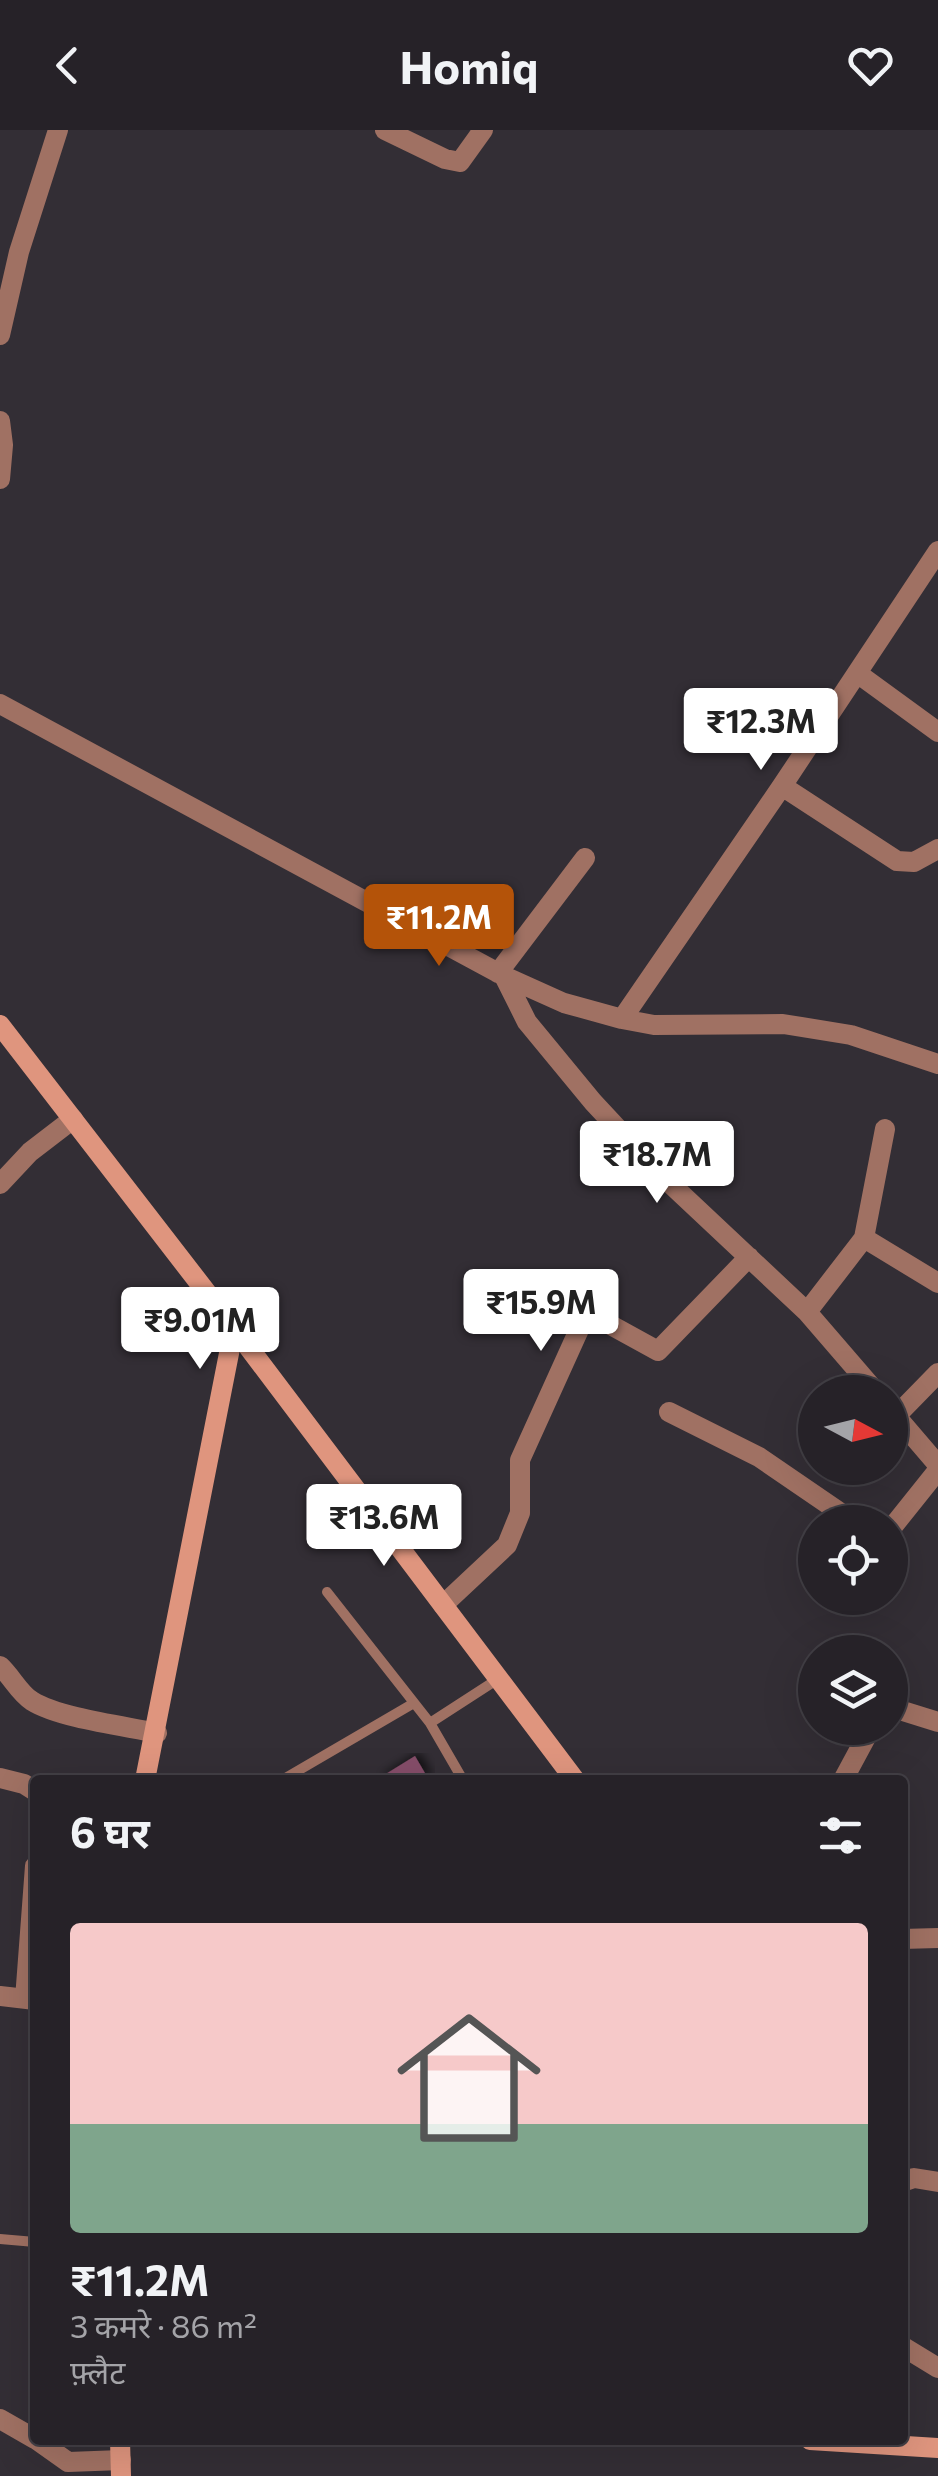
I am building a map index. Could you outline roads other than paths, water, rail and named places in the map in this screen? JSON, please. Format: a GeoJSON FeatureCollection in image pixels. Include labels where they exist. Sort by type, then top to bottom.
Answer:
{"type":"FeatureCollection","features":[{"type":"Feature","properties":{"kind":"main road"},"geometry":{"type":"LineString","coordinates":[[0,1025],[571,1775]]}},
{"type":"Feature","properties":{"kind":"main road"},"geometry":{"type":"LineString","coordinates":[[147,1775],[234,1328]]}},
{"type":"Feature","properties":{"kind":"main road"},"geometry":{"type":"LineString","coordinates":[[899,2445],[938,2448]]}},
{"type":"Feature","properties":{"kind":"street"},"geometry":{"type":"LineString","coordinates":[[0,335],[19,252],[58,130]]}},
{"type":"Feature","properties":{"kind":"street"},"geometry":{"type":"LineString","coordinates":[[385,130],[445,159],[460,162],[484,130]]}},
{"type":"Feature","properties":{"kind":"street"},"geometry":{"type":"LineString","coordinates":[[0,421],[4,445],[0,479]]}},
{"type":"Feature","properties":{"kind":"street"},"geometry":{"type":"LineString","coordinates":[[622,1019],[938,551]]}},
{"type":"Feature","properties":{"kind":"street"},"geometry":{"type":"LineString","coordinates":[[856,673],[938,732]]}},
{"type":"Feature","properties":{"kind":"street"},"geometry":{"type":"LineString","coordinates":[[0,704],[501,974],[564,1004],[654,1025],[783,1024],[851,1035],[938,1064]]}},
{"type":"Feature","properties":{"kind":"street"},"geometry":{"type":"LineString","coordinates":[[782,786],[897,861],[914,862],[938,849]]}},
{"type":"Feature","properties":{"kind":"street"},"geometry":{"type":"LineString","coordinates":[[501,974],[585,858]]}},
{"type":"Feature","properties":{"kind":"street"},"geometry":{"type":"LineString","coordinates":[[501,974],[527,1022],[593,1102],[660,1174],[807,1312],[861,1375]]}},
{"type":"Feature","properties":{"kind":"street"},"geometry":{"type":"LineString","coordinates":[[0,1184],[30,1152],[73,1119]]}},
{"type":"Feature","properties":{"kind":"street"},"geometry":{"type":"LineString","coordinates":[[807,1312],[864,1238],[885,1129]]}},
{"type":"Feature","properties":{"kind":"street"},"geometry":{"type":"LineString","coordinates":[[864,1238],[938,1283]]}},
{"type":"Feature","properties":{"kind":"street"},"geometry":{"type":"LineString","coordinates":[[442,1605],[507,1545],[520,1513],[520,1460],[587,1312],[658,1351],[748,1257]]}},
{"type":"Feature","properties":{"kind":"street"},"geometry":{"type":"LineString","coordinates":[[908,1399],[938,1374]]}},
{"type":"Feature","properties":{"kind":"street"},"geometry":{"type":"LineString","coordinates":[[669,1412],[758,1457],[829,1505]]}},
{"type":"Feature","properties":{"kind":"street"},"geometry":{"type":"LineString","coordinates":[[908,1431],[938,1468],[908,1507]]}},
{"type":"Feature","properties":{"kind":"street"},"geometry":{"type":"LineString","coordinates":[[0,1666],[29,1700],[48,1709],[157,1732]]}},
{"type":"Feature","properties":{"kind":"street"},"geometry":{"type":"LineString","coordinates":[[908,1712],[938,1722]]}},
{"type":"Feature","properties":{"kind":"street"},"geometry":{"type":"LineString","coordinates":[[846,1775],[862,1745]]}},
{"type":"Feature","properties":{"kind":"street"},"geometry":{"type":"LineString","coordinates":[[0,1778],[30,1788]]}},
{"type":"Feature","properties":{"kind":"street"},"geometry":{"type":"LineString","coordinates":[[908,1939],[938,1938]]}},
{"type":"Feature","properties":{"kind":"street"},"geometry":{"type":"LineString","coordinates":[[0,1996],[30,1999]]}},
{"type":"Feature","properties":{"kind":"street"},"geometry":{"type":"LineString","coordinates":[[908,2180],[938,2182]]}},
{"type":"Feature","properties":{"kind":"street"},"geometry":{"type":"LineString","coordinates":[[908,2350],[938,2368]]}},
{"type":"Feature","properties":{"kind":"street"},"geometry":{"type":"LineString","coordinates":[[0,2418],[30,2436]]}},
{"type":"Feature","properties":{"kind":"street"},"geometry":{"type":"LineString","coordinates":[[44,2445],[68,2462],[121,2459]]}},
{"type":"Feature","properties":{"kind":"lane"},"geometry":{"type":"LineString","coordinates":[[327,1592],[430,1723],[461,1775]]}},
{"type":"Feature","properties":{"kind":"lane"},"geometry":{"type":"LineString","coordinates":[[430,1723],[498,1678]]}},
{"type":"Feature","properties":{"kind":"lane"},"geometry":{"type":"LineString","coordinates":[[291,1775],[414,1703]]}},
{"type":"Feature","properties":{"kind":"lane"},"geometry":{"type":"LineString","coordinates":[[0,2238],[30,2241]]}}]}
